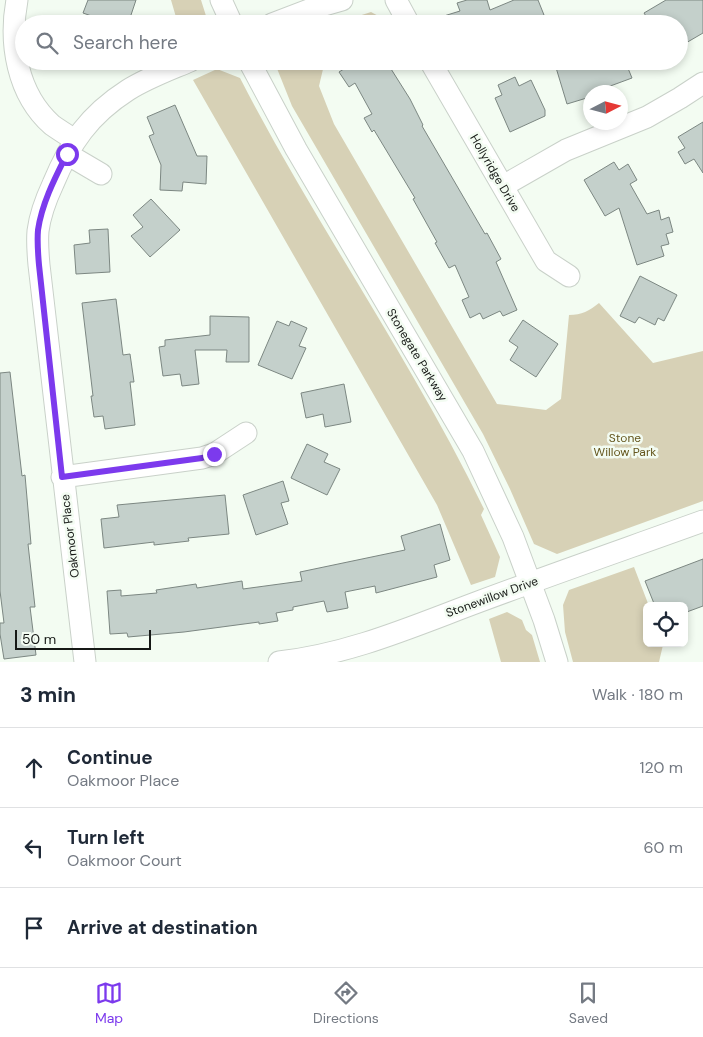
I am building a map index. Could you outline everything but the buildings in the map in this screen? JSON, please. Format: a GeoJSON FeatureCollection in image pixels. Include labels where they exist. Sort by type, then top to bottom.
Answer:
{"type":"FeatureCollection","features":[{"type":"Feature","properties":{"kind":"street"},"geometry":{"type":"LineString","coordinates":[[15,15],[17,0]]}},
{"type":"Feature","properties":{"kind":"street"},"geometry":{"type":"LineString","coordinates":[[221,0],[228,15]]}},
{"type":"Feature","properties":{"kind":"street"},"geometry":{"type":"LineString","coordinates":[[296,15],[342,0]]}},
{"type":"Feature","properties":{"kind":"street"},"geometry":{"type":"LineString","coordinates":[[396,0],[404,15]]}},
{"type":"Feature","properties":{"kind":"street"},"geometry":{"type":"LineString","coordinates":[[15,16],[13,31],[15,54]]}},
{"type":"Feature","properties":{"kind":"street"},"geometry":{"type":"LineString","coordinates":[[19,70],[29,94],[40,110],[71,147],[101,174]]}},
{"type":"Feature","properties":{"kind":"street","name":"Oakmoor Place"},"geometry":{"type":"LineString","coordinates":[[85,662],[62,477],[39,265],[38,231],[42,210],[49,192],[71,147],[103,109],[126,91],[171,70]]}},
{"type":"Feature","properties":{"kind":"street","name":"Stonegate Parkway"},"geometry":{"type":"LineString","coordinates":[[254,70],[296,149],[473,451],[513,537],[557,662]]}},
{"type":"Feature","properties":{"kind":"street","name":"Hollyridge Drive"},"geometry":{"type":"LineString","coordinates":[[435,70],[546,261],[568,276]]}},
{"type":"Feature","properties":{"kind":"street"},"geometry":{"type":"LineString","coordinates":[[503,186],[566,150],[647,117],[703,82]]}},
{"type":"Feature","properties":{"kind":"street"},"geometry":{"type":"LineString","coordinates":[[62,477],[202,458],[214,454],[246,433]]}},
{"type":"Feature","properties":{"kind":"street","name":"Stonewillow Drive"},"geometry":{"type":"LineString","coordinates":[[278,662],[361,654],[530,582],[703,521]]}},
{"type":"Feature","properties":{"kind":"green space"},"geometry":{"type":"Polygon","coordinates":[[[171,0],[201,0],[206,15],[175,15],[171,0]]]}},
{"type":"Feature","properties":{"kind":"green space"},"geometry":{"type":"Polygon","coordinates":[[[371,12],[377,15],[362,15],[371,12]]]}},
{"type":"Feature","properties":{"kind":"green space"},"geometry":{"type":"Polygon","coordinates":[[[215,70],[240,78],[300,186],[426,399],[456,454],[484,509],[481,515],[500,557],[495,577],[471,585],[437,505],[193,80],[215,70]]]}},
{"type":"Feature","properties":{"kind":"green space","name":"Stone Willow Park"},"geometry":{"type":"Polygon","coordinates":[[[278,70],[323,70],[319,86],[334,124],[497,404],[546,410],[561,399],[569,315],[585,312],[599,303],[653,363],[703,351],[703,501],[557,554],[534,544],[483,434],[292,106],[278,70]]]}},
{"type":"Feature","properties":{"kind":"green space"},"geometry":{"type":"Polygon","coordinates":[[[634,567],[647,602],[643,602],[643,647],[663,647],[659,662],[573,662],[565,632],[563,605],[569,590],[634,567]]]}},
{"type":"Feature","properties":{"kind":"green space"},"geometry":{"type":"Polygon","coordinates":[[[507,612],[522,620],[526,630],[532,635],[540,662],[501,662],[489,619],[507,612]]]}},
{"type":"Feature","properties":{"kind":"route"},"geometry":{"type":"LineString","coordinates":[[67,154],[42,210],[38,231],[39,265],[62,477],[202,458],[214,454]]}}]}
